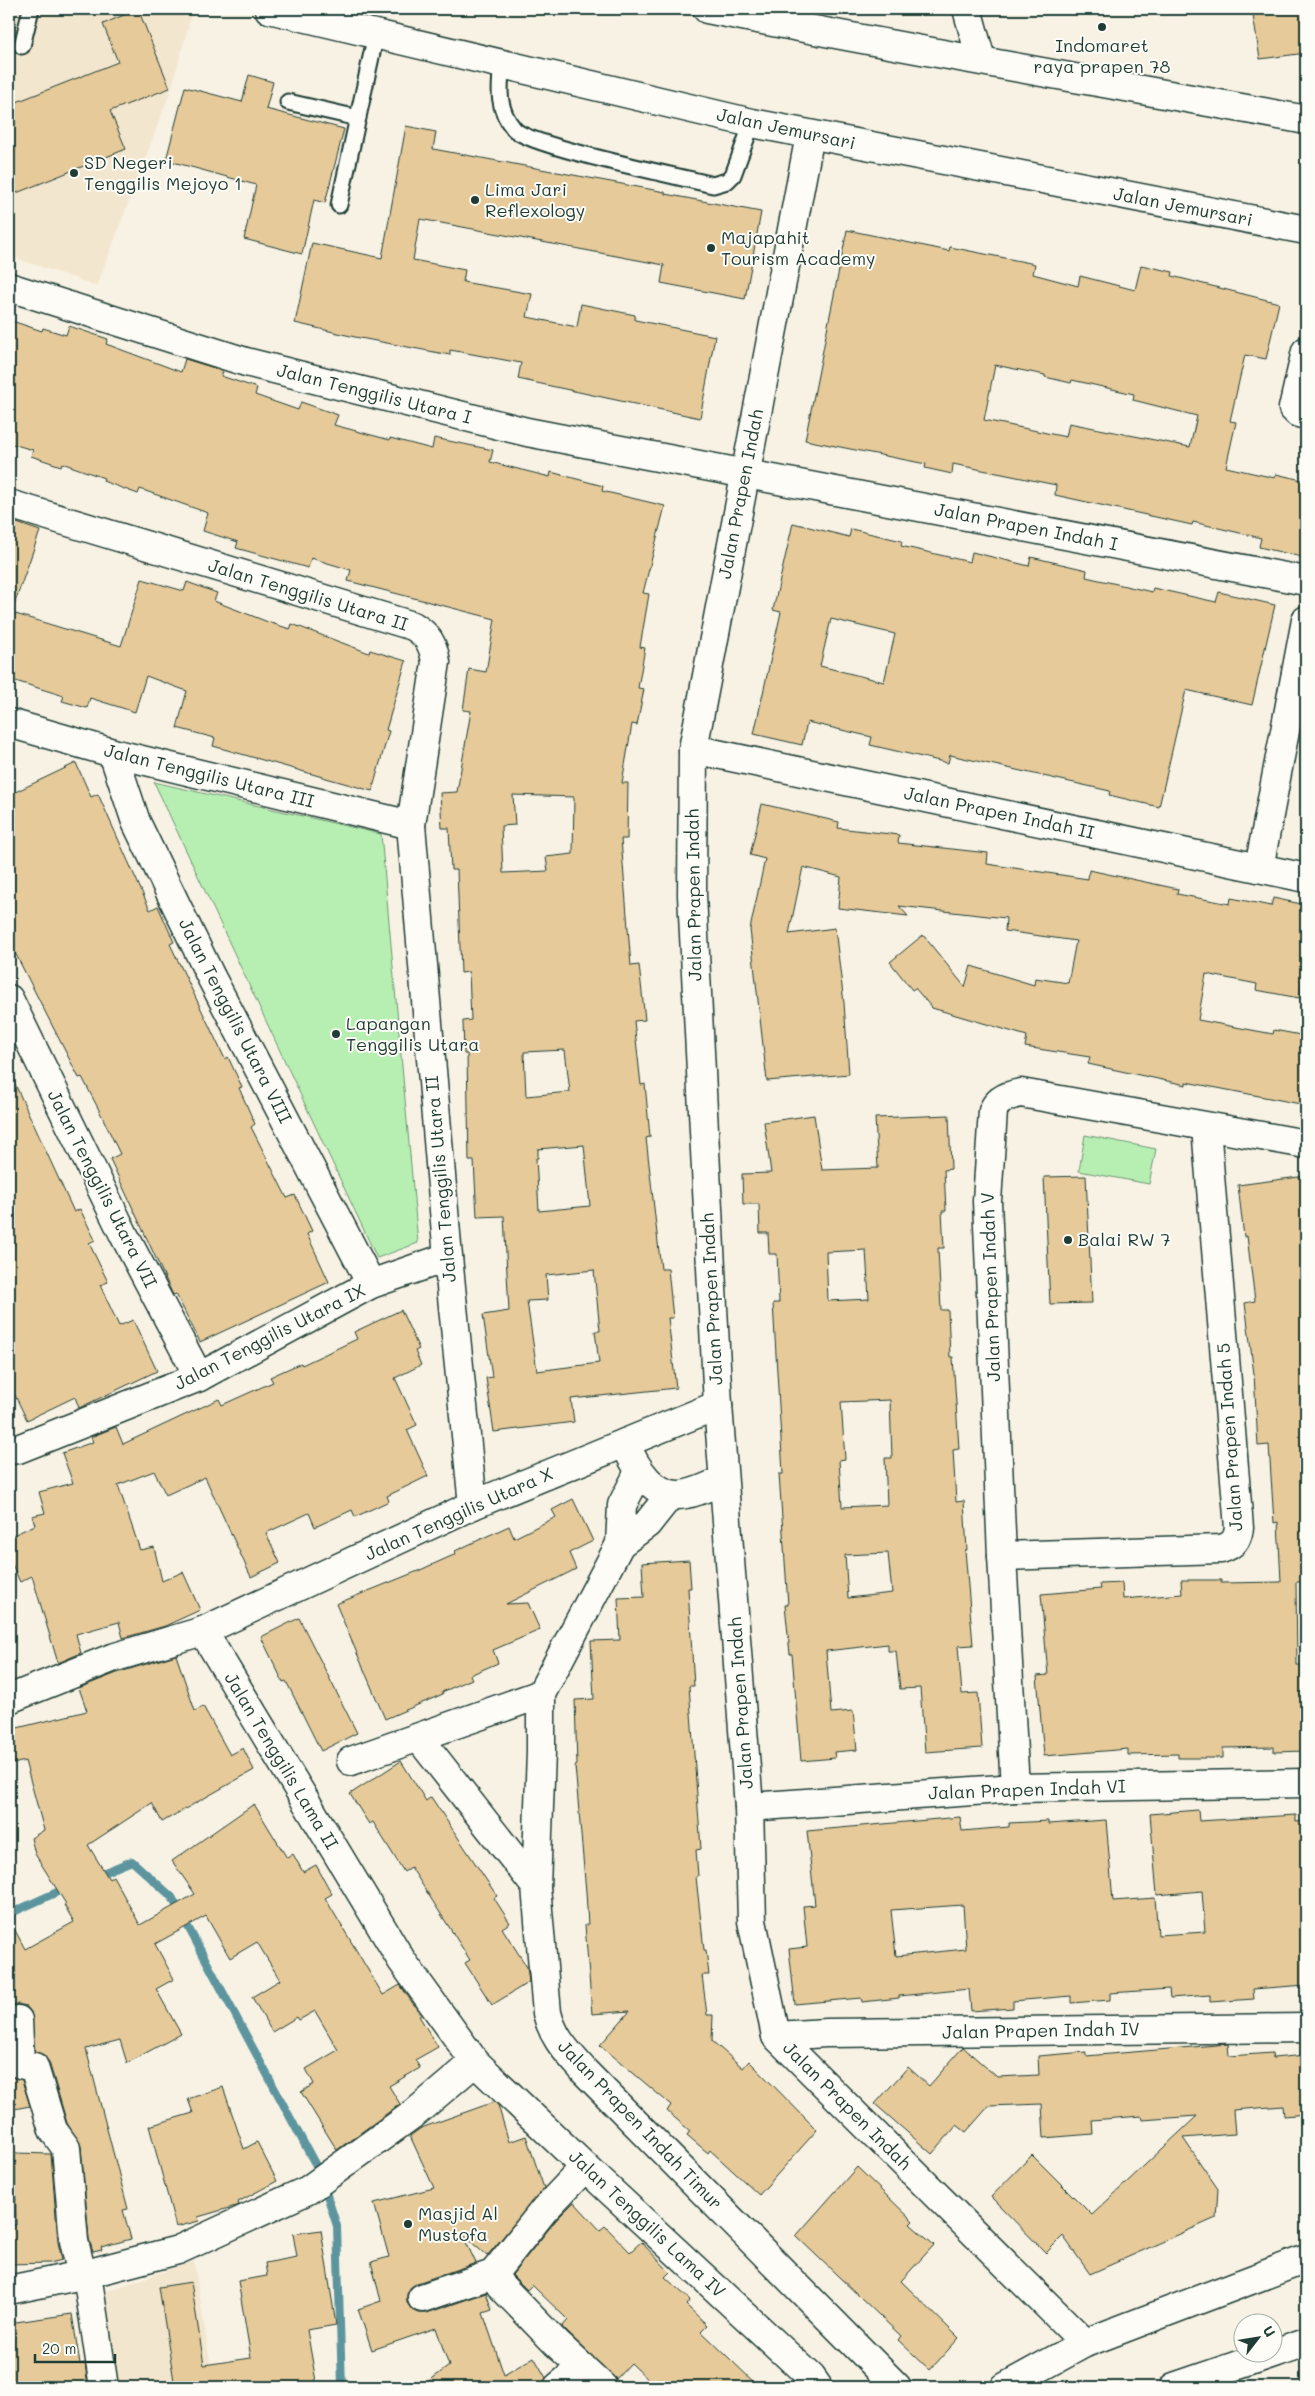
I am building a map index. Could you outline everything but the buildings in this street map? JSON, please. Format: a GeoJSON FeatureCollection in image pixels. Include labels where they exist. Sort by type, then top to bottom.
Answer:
{"type":"FeatureCollection","features":[{"type":"Feature","properties":{"kind":"street","name":"Jalan Jemursari"},"geometry":{"type":"LineString","coordinates":[[269,9],[752,123],[1306,230]]}},
{"type":"Feature","properties":{"kind":"street"},"geometry":{"type":"LineString","coordinates":[[708,9],[852,38],[1306,120]]}},
{"type":"Feature","properties":{"kind":"street"},"geometry":{"type":"LineString","coordinates":[[967,9],[982,60]]}},
{"type":"Feature","properties":{"kind":"street","name":"Jalan Prapen Indah"},"geometry":{"type":"LineString","coordinates":[[810,135],[692,748],[692,895],[718,1405],[749,1807],[752,1921],[776,2036],[1085,2343]]}},
{"type":"Feature","properties":{"kind":"street","name":"Jalan Tenggilis Utara I"},"geometry":{"type":"LineString","coordinates":[[9,287],[246,362],[527,432],[745,474]]}},
{"type":"Feature","properties":{"kind":"street"},"geometry":{"type":"LineString","coordinates":[[1306,351],[1293,408],[1298,413],[1306,415]]}},
{"type":"Feature","properties":{"kind":"street","name":"Jalan Prapen Indah I"},"geometry":{"type":"LineString","coordinates":[[745,474],[1306,582]]}},
{"type":"Feature","properties":{"kind":"street","name":"Jalan Tenggilis Utara II"},"geometry":{"type":"LineString","coordinates":[[9,504],[413,626],[425,633],[432,642],[436,662],[411,825],[448,1258],[473,1505]]}},
{"type":"Feature","properties":{"kind":"street"},"geometry":{"type":"LineString","coordinates":[[1259,868],[1306,620]]}},
{"type":"Feature","properties":{"kind":"street","name":"Jalan Tenggilis Utara III"},"geometry":{"type":"LineString","coordinates":[[9,723],[113,752],[411,825]]}},
{"type":"Feature","properties":{"kind":"street","name":"Jalan Prapen Indah II"},"geometry":{"type":"LineString","coordinates":[[692,748],[1306,878]]}},
{"type":"Feature","properties":{"kind":"street","name":"Jalan Tenggilis Utara VIII"},"geometry":{"type":"LineString","coordinates":[[113,752],[136,822],[211,978],[371,1284]]}},
{"type":"Feature","properties":{"kind":"street","name":"Jalan Tenggilis Utara VII"},"geometry":{"type":"LineString","coordinates":[[9,999],[124,1236],[199,1377]]}},
{"type":"Feature","properties":{"kind":"street","name":"Jalan Prapen Indah V"},"geometry":{"type":"LineString","coordinates":[[1015,1788],[1002,1556],[987,1201],[993,1111],[996,1104],[1012,1095],[1022,1093],[1306,1144]]}},
{"type":"Feature","properties":{"kind":"street","name":"Jalan Prapen Indah 5"},"geometry":{"type":"LineString","coordinates":[[1002,1556],[1221,1549],[1230,1546],[1238,1538],[1206,1127]]}},
{"type":"Feature","properties":{"kind":"street","name":"Jalan Tenggilis Utara IX"},"geometry":{"type":"LineString","coordinates":[[9,1450],[18,1449],[199,1377],[371,1284],[448,1258]]}},
{"type":"Feature","properties":{"kind":"street","name":"Jalan Tenggilis Utara X"},"geometry":{"type":"LineString","coordinates":[[203,1631],[473,1505],[718,1405]]}},
{"type":"Feature","properties":{"kind":"street"},"geometry":{"type":"LineString","coordinates":[[625,1443],[639,1472],[670,1495],[686,1494],[724,1480]]}},
{"type":"Feature","properties":{"kind":"street","name":"Jalan Prapen Indah Timur"},"geometry":{"type":"LineString","coordinates":[[620,1544],[622,1505],[639,1472]]}},
{"type":"Feature","properties":{"kind":"street","name":"Jalan Prapen Indah Timur"},"geometry":{"type":"LineString","coordinates":[[670,1495],[650,1521],[620,1544],[541,1694],[541,1752],[536,1887],[547,2013],[558,2042],[584,2072],[898,2387]]}},
{"type":"Feature","properties":{"kind":"street"},"geometry":{"type":"LineString","coordinates":[[9,1699],[112,1658],[203,1631]]}},
{"type":"Feature","properties":{"kind":"street","name":"Jalan Tenggilis Lama II"},"geometry":{"type":"LineString","coordinates":[[203,1631],[402,1961],[475,2062]]}},
{"type":"Feature","properties":{"kind":"street"},"geometry":{"type":"LineString","coordinates":[[351,1761],[541,1694]]}},
{"type":"Feature","properties":{"kind":"street"},"geometry":{"type":"LineString","coordinates":[[419,1738],[536,1887]]}},
{"type":"Feature","properties":{"kind":"street","name":"Jalan Prapen Indah VI"},"geometry":{"type":"LineString","coordinates":[[749,1807],[1015,1788],[1306,1782]]}},
{"type":"Feature","properties":{"kind":"street"},"geometry":{"type":"LineString","coordinates":[[18,2020],[20,2064],[34,2067],[54,2130],[66,2148],[74,2241],[85,2274],[104,2387]]}},
{"type":"Feature","properties":{"kind":"street","name":"Jalan Prapen Indah IV"},"geometry":{"type":"LineString","coordinates":[[776,2036],[826,2033],[1306,2028]]}},
{"type":"Feature","properties":{"kind":"street"},"geometry":{"type":"LineString","coordinates":[[9,2290],[85,2274],[178,2250],[308,2190],[416,2112],[475,2062]]}},
{"type":"Feature","properties":{"kind":"street","name":"Jalan Tenggilis Lama IV"},"geometry":{"type":"LineString","coordinates":[[475,2062],[811,2377],[818,2387]]}},
{"type":"Feature","properties":{"kind":"street"},"geometry":{"type":"LineString","coordinates":[[422,2298],[493,2274],[544,2210],[585,2167]]}},
{"type":"Feature","properties":{"kind":"street"},"geometry":{"type":"LineString","coordinates":[[1005,2387],[1085,2343],[1306,2258]]}},
{"type":"Feature","properties":{"kind":"street"},"geometry":{"type":"LineString","coordinates":[[493,2274],[500,2285],[603,2387]]}},
{"type":"Feature","properties":{"kind":"street"},"geometry":{"type":"LineString","coordinates":[[1174,2387],[1228,2379],[1306,2342]]}},
{"type":"Feature","properties":{"kind":"street"},"geometry":{"type":"LineString","coordinates":[[558,2387],[582,2367]]}},
{"type":"Feature","properties":{"kind":"lane"},"geometry":{"type":"LineString","coordinates":[[22,46],[31,9]]}},
{"type":"Feature","properties":{"kind":"lane"},"geometry":{"type":"LineString","coordinates":[[339,205],[376,34]]}},
{"type":"Feature","properties":{"kind":"lane"},"geometry":{"type":"LineString","coordinates":[[502,64],[499,96],[503,112],[515,131],[543,144],[713,185],[727,181],[733,175],[752,123]]}},
{"type":"Feature","properties":{"kind":"lane"},"geometry":{"type":"LineString","coordinates":[[288,102],[358,118]]}},
{"type":"Feature","properties":{"kind":"shaded area","name":"SD Negeri Tenggilis Mejoyo 1"},"geometry":{"type":"Polygon","coordinates":[[[9,9],[193,9],[171,90],[97,286],[9,256],[9,9]]]}},
{"type":"Feature","properties":{"kind":"shaded area"},"geometry":{"type":"Polygon","coordinates":[[[194,2261],[214,2387],[110,2387],[96,2295],[194,2261]]]}},
{"type":"Feature","properties":{"kind":"green space","name":"Lapangan Tenggilis Utara"},"geometry":{"type":"Polygon","coordinates":[[[154,782],[381,834],[418,1243],[377,1258],[154,782]]]}},
{"type":"Feature","properties":{"kind":"green space"},"geometry":{"type":"Polygon","coordinates":[[[1085,1135],[1156,1149],[1149,1184],[1079,1171],[1085,1135]]]}},
{"type":"Feature","properties":{"kind":"waterway"},"geometry":{"type":"LineString","coordinates":[[95,1876],[132,1861],[172,1897],[321,2175]]}},
{"type":"Feature","properties":{"kind":"waterway"},"geometry":{"type":"LineString","coordinates":[[9,1914],[66,1888]]}},
{"type":"Feature","properties":{"kind":"waterway"},"geometry":{"type":"LineString","coordinates":[[324,2186],[337,2226],[342,2387]]}},
{"type":"Feature","properties":{"kind":"place","name":"Indomaret raya prapen 78"},"geometry":{"type":"Point","coordinates":[1102,27]}},
{"type":"Feature","properties":{"kind":"place","name":"SD Negeri Tenggilis Mejoyo 1"},"geometry":{"type":"Point","coordinates":[74,173]}},
{"type":"Feature","properties":{"kind":"place","name":"Lima Jari Reflexology"},"geometry":{"type":"Point","coordinates":[475,200]}},
{"type":"Feature","properties":{"kind":"place","name":"Majapahit Tourism Academy"},"geometry":{"type":"Point","coordinates":[711,248]}},
{"type":"Feature","properties":{"kind":"place","name":"Lapangan Tenggilis Utara"},"geometry":{"type":"Point","coordinates":[336,1034]}},
{"type":"Feature","properties":{"kind":"place","name":"Balai RW 7"},"geometry":{"type":"Point","coordinates":[1068,1240]}},
{"type":"Feature","properties":{"kind":"place","name":"Masjid Al Mustofa"},"geometry":{"type":"Point","coordinates":[408,2224]}}]}
